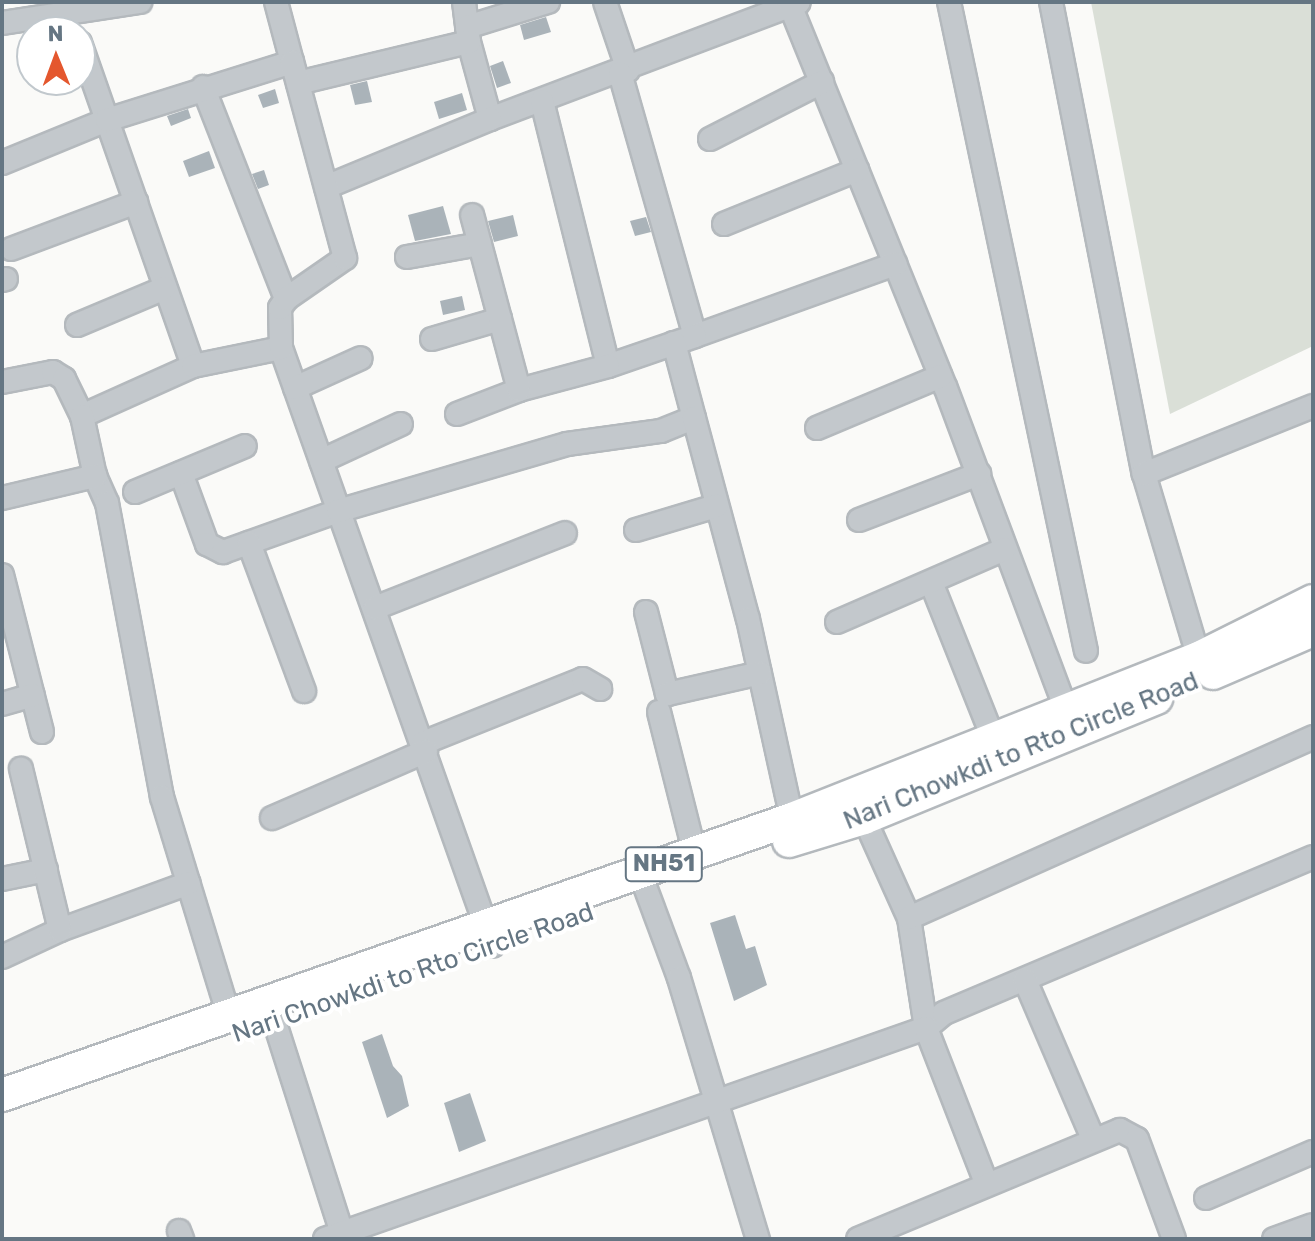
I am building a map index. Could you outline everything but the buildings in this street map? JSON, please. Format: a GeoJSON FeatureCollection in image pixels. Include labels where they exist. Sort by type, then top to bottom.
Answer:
{"type":"FeatureCollection","features":[{"type":"Feature","properties":{"kind":"highway","name":"NH51"},"geometry":{"type":"LineString","coordinates":[[643,883],[695,854],[994,740],[1071,722],[1313,601]]}},
{"type":"Feature","properties":{"kind":"highway","name":"Nari Chowkdi to Rto Circle Road"},"geometry":{"type":"LineString","coordinates":[[2,1118],[643,883],[864,818],[1071,722],[1313,630]]}},
{"type":"Feature","properties":{"kind":"highway","name":"NH51"},"geometry":{"type":"LineString","coordinates":[[2,1095],[229,1016],[490,937]]}},
{"type":"Feature","properties":{"kind":"street"},"geometry":{"type":"LineString","coordinates":[[87,16],[108,5],[140,2]]}},
{"type":"Feature","properties":{"kind":"street"},"geometry":{"type":"LineString","coordinates":[[276,2],[345,258],[286,299],[280,308],[281,348],[490,937]]}},
{"type":"Feature","properties":{"kind":"street"},"geometry":{"type":"LineString","coordinates":[[464,2],[468,34],[490,119]]}},
{"type":"Feature","properties":{"kind":"street"},"geometry":{"type":"LineString","coordinates":[[2,163],[107,120],[203,87],[295,72],[468,34],[548,2]]}},
{"type":"Feature","properties":{"kind":"street"},"geometry":{"type":"LineString","coordinates":[[605,2],[624,71],[685,339],[694,418],[760,673],[792,819]]}},
{"type":"Feature","properties":{"kind":"street"},"geometry":{"type":"LineString","coordinates":[[949,2],[1086,651]]}},
{"type":"Feature","properties":{"kind":"street"},"geometry":{"type":"LineString","coordinates":[[1051,2],[1144,474],[1199,658]]}},
{"type":"Feature","properties":{"kind":"street"},"geometry":{"type":"LineString","coordinates":[[326,187],[490,119],[624,71],[760,8],[794,3],[822,82],[979,474],[1071,722]]}},
{"type":"Feature","properties":{"kind":"street"},"geometry":{"type":"LineString","coordinates":[[710,139],[822,82]]}},
{"type":"Feature","properties":{"kind":"street"},"geometry":{"type":"LineString","coordinates":[[203,87],[286,299]]}},
{"type":"Feature","properties":{"kind":"street"},"geometry":{"type":"LineString","coordinates":[[96,89],[193,366]]}},
{"type":"Feature","properties":{"kind":"street"},"geometry":{"type":"LineString","coordinates":[[542,101],[608,366]]}},
{"type":"Feature","properties":{"kind":"street"},"geometry":{"type":"LineString","coordinates":[[724,224],[857,170]]}},
{"type":"Feature","properties":{"kind":"street"},"geometry":{"type":"LineString","coordinates":[[11,249],[136,202]]}},
{"type":"Feature","properties":{"kind":"street"},"geometry":{"type":"LineString","coordinates":[[472,215],[519,390]]}},
{"type":"Feature","properties":{"kind":"street"},"geometry":{"type":"LineString","coordinates":[[407,257],[480,244]]}},
{"type":"Feature","properties":{"kind":"street"},"geometry":{"type":"LineString","coordinates":[[457,414],[519,390],[608,366],[895,264]]}},
{"type":"Feature","properties":{"kind":"street"},"geometry":{"type":"LineString","coordinates":[[77,325],[165,288]]}},
{"type":"Feature","properties":{"kind":"street"},"geometry":{"type":"LineString","coordinates":[[432,339],[500,319]]}},
{"type":"Feature","properties":{"kind":"street"},"geometry":{"type":"LineString","coordinates":[[82,416],[193,366],[281,348]]}},
{"type":"Feature","properties":{"kind":"street"},"geometry":{"type":"LineString","coordinates":[[295,388],[361,358]]}},
{"type":"Feature","properties":{"kind":"street"},"geometry":{"type":"LineString","coordinates":[[2,382],[53,372],[64,379],[82,416],[95,476],[107,503],[162,797],[229,1016]]}},
{"type":"Feature","properties":{"kind":"street"},"geometry":{"type":"LineString","coordinates":[[817,428],[941,376]]}},
{"type":"Feature","properties":{"kind":"street"},"geometry":{"type":"LineString","coordinates":[[1144,474],[1313,406]]}},
{"type":"Feature","properties":{"kind":"street"},"geometry":{"type":"LineString","coordinates":[[181,473],[210,549],[223,552],[338,511],[567,444],[661,431],[694,418]]}},
{"type":"Feature","properties":{"kind":"street"},"geometry":{"type":"LineString","coordinates":[[321,461],[401,424]]}},
{"type":"Feature","properties":{"kind":"street"},"geometry":{"type":"LineString","coordinates":[[135,492],[245,446]]}},
{"type":"Feature","properties":{"kind":"street"},"geometry":{"type":"LineString","coordinates":[[859,520],[979,474]]}},
{"type":"Feature","properties":{"kind":"street"},"geometry":{"type":"LineString","coordinates":[[2,498],[95,476]]}},
{"type":"Feature","properties":{"kind":"street"},"geometry":{"type":"LineString","coordinates":[[636,530],[716,506]]}},
{"type":"Feature","properties":{"kind":"street"},"geometry":{"type":"LineString","coordinates":[[375,608],[565,533]]}},
{"type":"Feature","properties":{"kind":"street"},"geometry":{"type":"LineString","coordinates":[[249,543],[304,691]]}},
{"type":"Feature","properties":{"kind":"street"},"geometry":{"type":"LineString","coordinates":[[837,622],[1005,549]]}},
{"type":"Feature","properties":{"kind":"street"},"geometry":{"type":"LineString","coordinates":[[2,575],[42,732]]}},
{"type":"Feature","properties":{"kind":"street"},"geometry":{"type":"LineString","coordinates":[[931,582],[994,740]]}},
{"type":"Feature","properties":{"kind":"street"},"geometry":{"type":"LineString","coordinates":[[646,612],[667,694],[760,673]]}},
{"type":"Feature","properties":{"kind":"street"},"geometry":{"type":"LineString","coordinates":[[272,818],[583,679],[600,689]]}},
{"type":"Feature","properties":{"kind":"street"},"geometry":{"type":"LineString","coordinates":[[2,704],[33,695]]}},
{"type":"Feature","properties":{"kind":"street"},"geometry":{"type":"LineString","coordinates":[[659,712],[695,854]]}},
{"type":"Feature","properties":{"kind":"street"},"geometry":{"type":"LineString","coordinates":[[909,918],[1313,737]]}},
{"type":"Feature","properties":{"kind":"street"},"geometry":{"type":"LineString","coordinates":[[21,769],[60,930]]}},
{"type":"Feature","properties":{"kind":"street"},"geometry":{"type":"LineString","coordinates":[[864,818],[909,918],[926,1028],[986,1183]]}},
{"type":"Feature","properties":{"kind":"street"},"geometry":{"type":"LineString","coordinates":[[274,1020],[337,1237],[714,1099],[926,1028],[944,1013],[1313,857]]}},
{"type":"Feature","properties":{"kind":"street"},"geometry":{"type":"LineString","coordinates":[[2,879],[46,870]]}},
{"type":"Feature","properties":{"kind":"street"},"geometry":{"type":"LineString","coordinates":[[2,957],[60,930],[189,883]]}},
{"type":"Feature","properties":{"kind":"street"},"geometry":{"type":"LineString","coordinates":[[643,883],[679,978],[758,1239]]}},
{"type":"Feature","properties":{"kind":"street"},"geometry":{"type":"LineString","coordinates":[[1025,980],[1093,1139]]}},
{"type":"Feature","properties":{"kind":"street"},"geometry":{"type":"LineString","coordinates":[[858,1239],[986,1183],[1120,1130],[1137,1139],[1174,1239]]}},
{"type":"Feature","properties":{"kind":"street"},"geometry":{"type":"LineString","coordinates":[[1206,1198],[1313,1152]]}},
{"type":"Feature","properties":{"kind":"street"},"geometry":{"type":"LineString","coordinates":[[1274,1239],[1313,1225]]}},
{"type":"Feature","properties":{"kind":"shaded area"},"geometry":{"type":"Polygon","coordinates":[[[1091,2],[1313,2],[1313,346],[1170,414],[1091,2]]]}}]}
